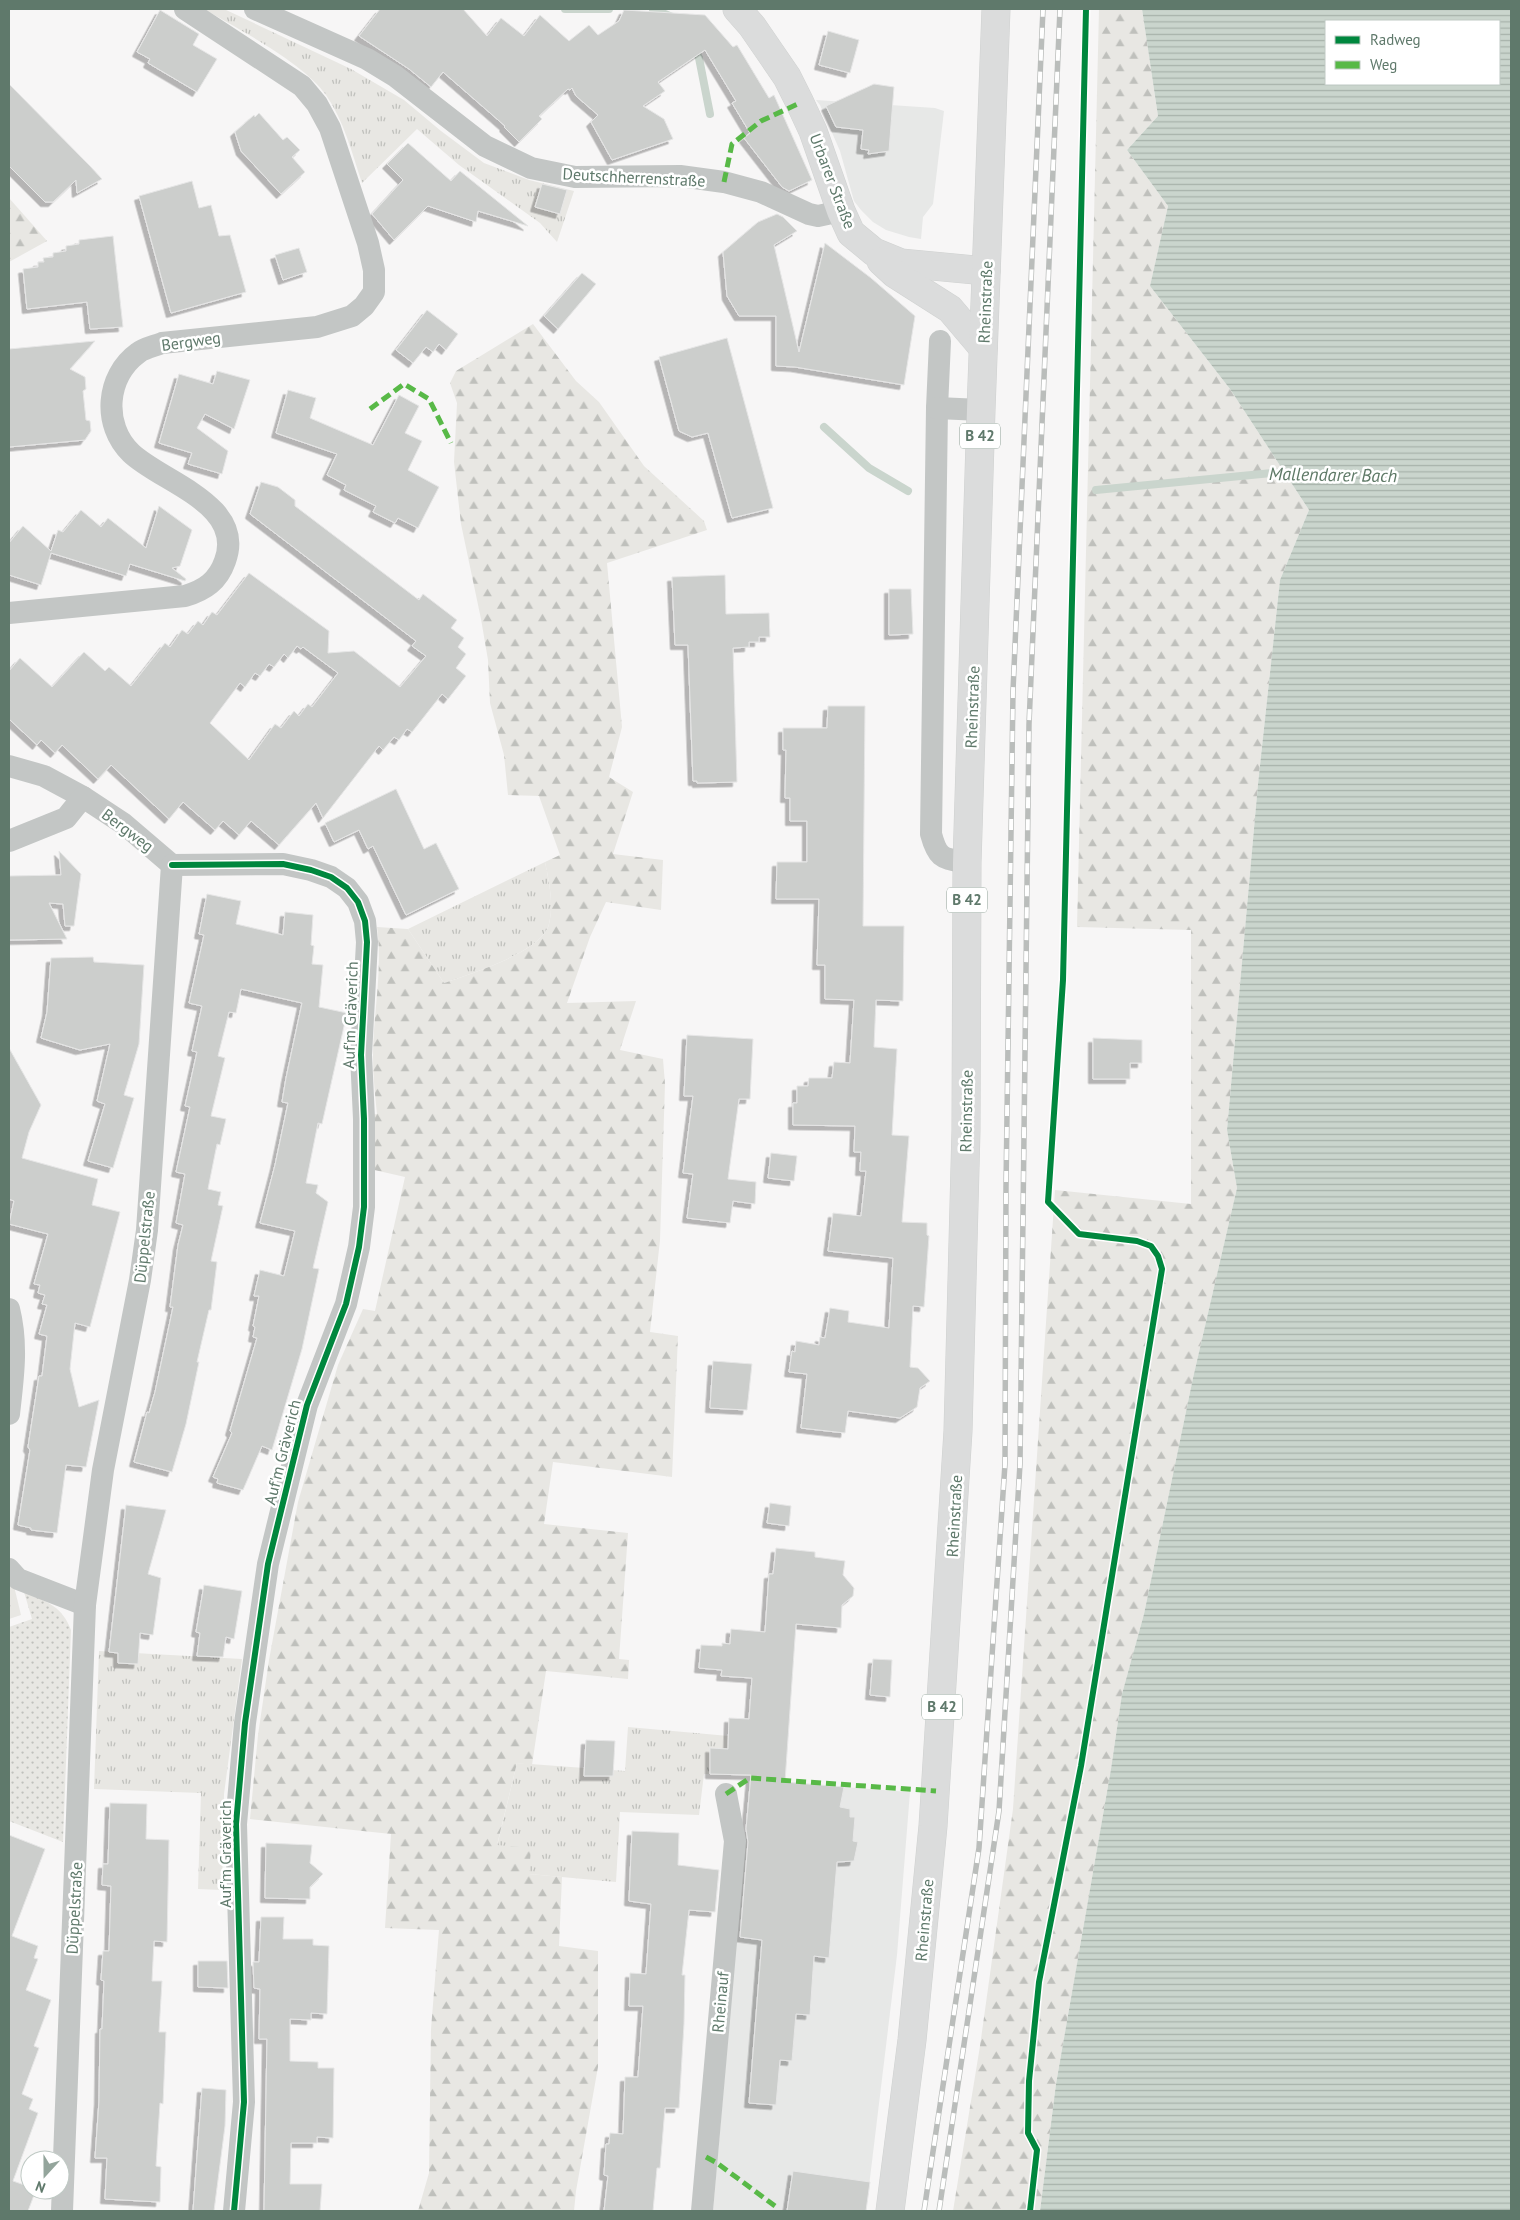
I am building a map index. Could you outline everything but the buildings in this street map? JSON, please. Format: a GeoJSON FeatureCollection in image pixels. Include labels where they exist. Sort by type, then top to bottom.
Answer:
{"type":"FeatureCollection","features":[{"type":"Feature","properties":{"kind":"main road","name":"Urbarer Straße"},"geometry":{"type":"LineString","coordinates":[[737,9],[752,26],[777,62],[796,94],[813,130],[841,211],[851,232],[874,252],[891,260],[908,264],[986,272]]}},
{"type":"Feature","properties":{"kind":"main road","name":"Rheinstraße"},"geometry":{"type":"LineString","coordinates":[[890,2211],[912,2040],[933,1826],[952,1555],[958,1431],[964,1191],[968,863],[983,348],[996,9]]}},
{"type":"Feature","properties":{"kind":"main road"},"geometry":{"type":"LineString","coordinates":[[874,252],[885,267],[950,309],[983,348]]}},
{"type":"Feature","properties":{"kind":"street","name":"Bergweg"},"geometry":{"type":"LineString","coordinates":[[9,613],[185,596],[202,591],[214,581],[223,568],[228,554],[225,525],[204,502],[131,453],[119,437],[112,416],[111,400],[116,379],[125,364],[139,352],[162,343],[317,326],[352,316],[364,306],[374,292],[374,270],[368,244],[330,128],[317,104],[302,86],[185,9]]}},
{"type":"Feature","properties":{"kind":"street","name":"Deutschherrenstraße"},"geometry":{"type":"LineString","coordinates":[[255,9],[367,59],[395,76],[485,146],[531,168],[575,177],[680,176],[724,182],[760,192],[809,214],[818,216],[841,211]]}},
{"type":"Feature","properties":{"kind":"street"},"geometry":{"type":"LineString","coordinates":[[940,341],[937,408],[931,834],[936,850],[945,858],[968,863]]}},
{"type":"Feature","properties":{"kind":"street"},"geometry":{"type":"LineString","coordinates":[[937,408],[981,410]]}},
{"type":"Feature","properties":{"kind":"street","name":"Bergweg"},"geometry":{"type":"LineString","coordinates":[[9,766],[44,776],[83,798],[124,824],[172,864]]}},
{"type":"Feature","properties":{"kind":"street"},"geometry":{"type":"LineString","coordinates":[[9,841],[66,818],[83,798]]}},
{"type":"Feature","properties":{"kind":"street","name":"Düppelstraße"},"geometry":{"type":"LineString","coordinates":[[62,2211],[85,1605],[103,1470],[140,1280],[147,1230],[172,864]]}},
{"type":"Feature","properties":{"kind":"street","name":"Auf'm Gräverich"},"geometry":{"type":"LineString","coordinates":[[172,864],[283,864],[311,870],[331,877],[347,888],[358,902],[365,921],[367,942],[361,1055],[364,1119],[364,1208],[359,1246],[346,1304],[308,1405],[270,1555],[245,1723],[236,1824],[244,2102],[234,2211]]}},
{"type":"Feature","properties":{"kind":"street"},"geometry":{"type":"LineString","coordinates":[[9,1309],[15,1342],[14,1373],[9,1414]]}},
{"type":"Feature","properties":{"kind":"street"},"geometry":{"type":"LineString","coordinates":[[9,1570],[18,1579],[85,1605]]}},
{"type":"Feature","properties":{"kind":"street","name":"Rheinauf"},"geometry":{"type":"LineString","coordinates":[[702,2211],[735,1841],[726,1794]]}},
{"type":"Feature","properties":{"kind":"shaded area"},"geometry":{"type":"Polygon","coordinates":[[[816,100],[935,108],[944,111],[933,204],[923,217],[921,239],[886,230],[873,222],[854,201],[840,151],[816,100]]]}},
{"type":"Feature","properties":{"kind":"shaded area"},"geometry":{"type":"Polygon","coordinates":[[[750,1780],[910,1792],[897,1955],[866,2211],[713,2211],[750,1780]]]}},
{"type":"Feature","properties":{"kind":"green space"},"geometry":{"type":"Polygon","coordinates":[[[204,9],[224,9],[351,69],[404,100],[484,163],[529,180],[574,191],[557,242],[540,223],[459,165],[417,129],[362,183],[338,116],[326,95],[316,83],[270,47],[204,9]]]}},
{"type":"Feature","properties":{"kind":"green space"},"geometry":{"type":"Polygon","coordinates":[[[1099,9],[1142,9],[1158,116],[1127,150],[1168,206],[1150,286],[1230,389],[1309,510],[1280,580],[1258,784],[1227,1130],[1237,1188],[1193,1378],[1144,1614],[1122,1694],[1111,1769],[1056,2084],[1040,2211],[953,2211],[980,2046],[1013,1809],[1055,1190],[1191,1204],[1191,930],[1077,927],[1099,9]]]}},
{"type":"Feature","properties":{"kind":"green space"},"geometry":{"type":"Polygon","coordinates":[[[9,198],[47,241],[9,262],[9,198]]]}},
{"type":"Feature","properties":{"kind":"green space"},"geometry":{"type":"Polygon","coordinates":[[[533,324],[576,381],[599,402],[644,466],[704,521],[707,530],[607,563],[622,727],[609,777],[633,792],[613,854],[663,860],[661,910],[606,902],[590,937],[567,1003],[636,1001],[620,1050],[663,1059],[665,1084],[660,1240],[650,1332],[678,1336],[672,1477],[553,1462],[544,1524],[628,1533],[619,1659],[629,1660],[628,1679],[546,1671],[532,1765],[517,1763],[497,1845],[531,1848],[529,1874],[562,1877],[559,1946],[598,1951],[598,2067],[574,2211],[418,2211],[429,2173],[431,2029],[439,1930],[385,1928],[391,1834],[250,1819],[258,1735],[269,1660],[298,1502],[338,1365],[363,1309],[375,1311],[405,1177],[370,1169],[369,1115],[377,1114],[373,1041],[379,960],[377,927],[408,929],[444,983],[487,968],[520,953],[534,944],[544,934],[549,924],[551,900],[545,862],[560,855],[539,796],[508,795],[504,755],[490,703],[488,660],[481,619],[461,524],[454,462],[457,403],[450,383],[456,371],[533,324]]]}},
{"type":"Feature","properties":{"kind":"green space"},"geometry":{"type":"Polygon","coordinates":[[[545,862],[551,909],[549,924],[544,934],[534,944],[504,961],[444,983],[408,929],[545,862]]]}},
{"type":"Feature","properties":{"kind":"green space"},"geometry":{"type":"Polygon","coordinates":[[[9,1583],[14,1586],[21,1615],[9,1619],[9,1583]]]}},
{"type":"Feature","properties":{"kind":"green space"},"geometry":{"type":"Polygon","coordinates":[[[24,1592],[52,1605],[63,1615],[71,1630],[63,1842],[9,1821],[9,1627],[32,1619],[24,1592]]]}},
{"type":"Feature","properties":{"kind":"green space"},"geometry":{"type":"Polygon","coordinates":[[[99,1651],[242,1659],[224,1794],[222,1890],[198,1889],[201,1793],[94,1789],[99,1651]]]}},
{"type":"Feature","properties":{"kind":"green space"},"geometry":{"type":"Polygon","coordinates":[[[628,1727],[740,1737],[739,1775],[704,1774],[699,1815],[620,1812],[616,1882],[529,1874],[497,1846],[517,1763],[625,1771],[628,1727]]]}},
{"type":"Feature","properties":{"kind":"water"},"geometry":{"type":"Polygon","coordinates":[[[1142,9],[1511,9],[1511,2211],[1040,2211],[1056,2084],[1111,1769],[1122,1694],[1144,1614],[1193,1378],[1237,1188],[1227,1130],[1258,784],[1280,580],[1309,510],[1230,389],[1150,286],[1168,206],[1127,150],[1158,116],[1142,9]]]}},
{"type":"Feature","properties":{"kind":"waterway","name":"Mallendarer Bach"},"geometry":{"type":"LineString","coordinates":[[565,9],[609,9]]}},
{"type":"Feature","properties":{"kind":"waterway","name":"Mallendarer Bach"},"geometry":{"type":"LineString","coordinates":[[653,9],[672,17]]}},
{"type":"Feature","properties":{"kind":"waterway","name":"Mallendarer Bach"},"geometry":{"type":"LineString","coordinates":[[693,46],[699,58],[710,114]]}},
{"type":"Feature","properties":{"kind":"waterway","name":"Mallendarer Bach"},"geometry":{"type":"LineString","coordinates":[[824,427],[869,468],[908,491]]}},
{"type":"Feature","properties":{"kind":"waterway","name":"Mallendarer Bach"},"geometry":{"type":"LineString","coordinates":[[1096,490],[1293,471]]}},
{"type":"Feature","properties":{"kind":"railway"},"geometry":{"type":"LineString","coordinates":[[924,2211],[979,1848],[1005,1464],[1006,1187],[1013,691],[1043,9]]}},
{"type":"Feature","properties":{"kind":"railway"},"geometry":{"type":"LineString","coordinates":[[939,2211],[999,1811],[1020,1464],[1029,724],[1060,9]]}},
{"type":"Feature","properties":{"kind":"marked path"},"geometry":{"type":"LineString","coordinates":[[724,182],[732,144],[761,121],[800,103]]}},
{"type":"Feature","properties":{"kind":"marked path"},"geometry":{"type":"LineString","coordinates":[[370,409],[404,384],[429,399],[451,443]]}},
{"type":"Feature","properties":{"kind":"marked path"},"geometry":{"type":"LineString","coordinates":[[726,1794],[750,1778],[936,1791]]}},
{"type":"Feature","properties":{"kind":"marked path"},"geometry":{"type":"LineString","coordinates":[[706,2157],[775,2206]]}},
{"type":"Feature","properties":{"kind":"cycle path"},"geometry":{"type":"LineString","coordinates":[[1030,2211],[1037,2150],[1028,2133],[1029,2081],[1039,1982],[1081,1766],[1162,1269],[1158,1256],[1151,1246],[1137,1241],[1079,1234],[1048,1202],[1063,980],[1086,9]]}},
{"type":"Feature","properties":{"kind":"cycle path"},"geometry":{"type":"LineString","coordinates":[[172,865],[283,864],[311,870],[331,877],[347,888],[358,902],[365,921],[367,942],[361,1055],[364,1119],[364,1207],[359,1247],[346,1304],[307,1405],[268,1564],[245,1723],[236,1824],[244,2102],[234,2211]]}}]}
